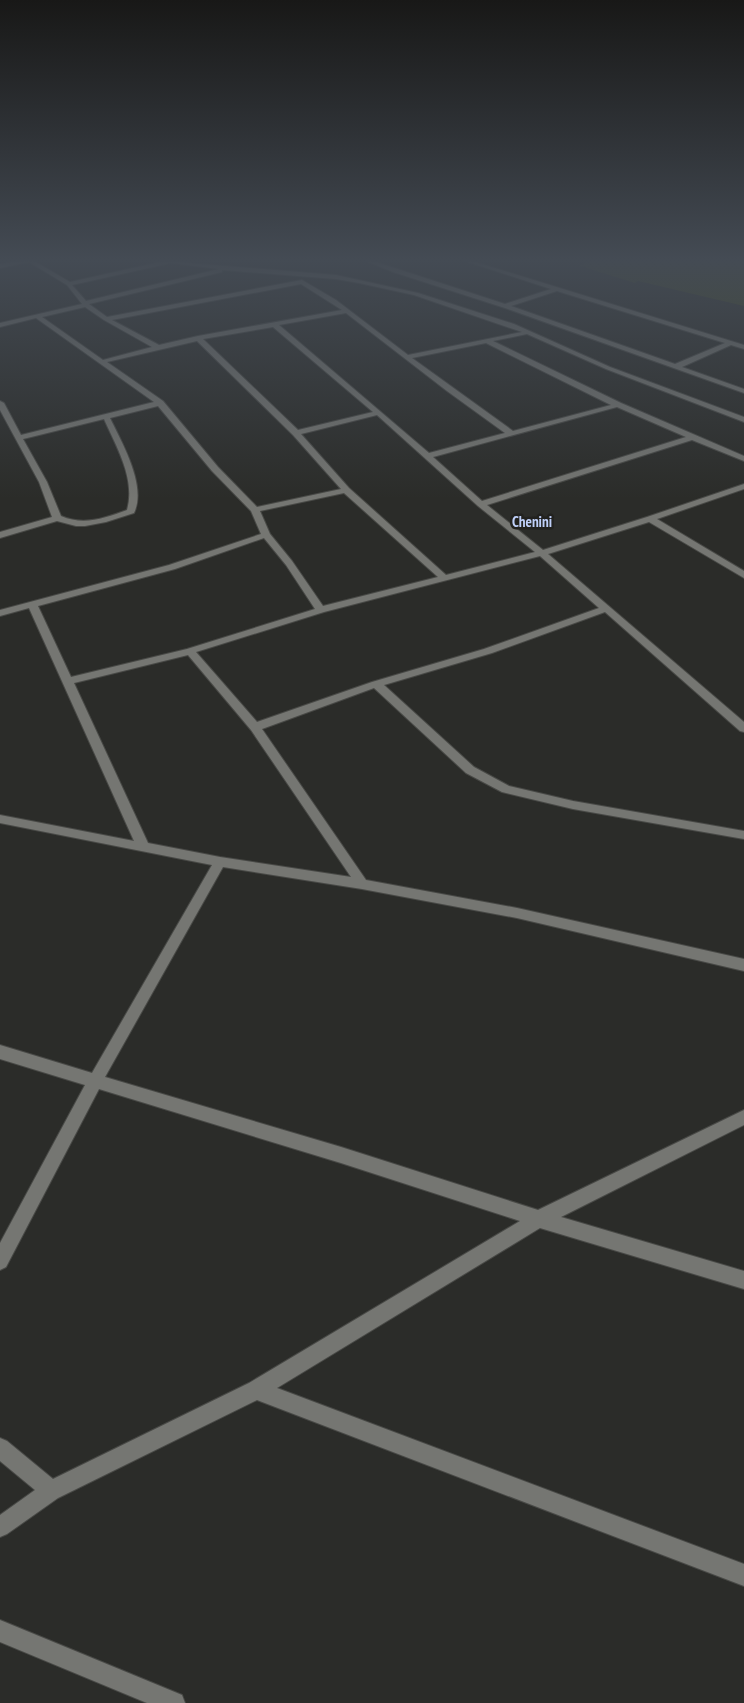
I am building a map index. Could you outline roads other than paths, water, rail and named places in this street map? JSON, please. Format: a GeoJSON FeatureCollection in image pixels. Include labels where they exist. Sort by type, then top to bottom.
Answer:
{"type":"FeatureCollection","features":[{"type":"Feature","properties":{"kind":"street"},"geometry":{"type":"LineString","coordinates":[[71,340],[160,403],[215,469],[255,510],[266,534],[290,563],[321,610]]}},
{"type":"Feature","properties":{"kind":"street"},"geometry":{"type":"LineString","coordinates":[[145,340],[157,347]]}},
{"type":"Feature","properties":{"kind":"street"},"geometry":{"type":"LineString","coordinates":[[102,362],[187,340]]}},
{"type":"Feature","properties":{"kind":"street"},"geometry":{"type":"LineString","coordinates":[[201,340],[296,433],[346,490],[444,578]]}},
{"type":"Feature","properties":{"kind":"street"},"geometry":{"type":"LineString","coordinates":[[294,340],[481,504],[542,552],[605,609],[744,728]]}},
{"type":"Feature","properties":{"kind":"street"},"geometry":{"type":"LineString","coordinates":[[387,340],[449,390],[512,434]]}},
{"type":"Feature","properties":{"kind":"street"},"geometry":{"type":"LineString","coordinates":[[407,356],[483,340]]}},
{"type":"Feature","properties":{"kind":"street"},"geometry":{"type":"LineString","coordinates":[[486,340],[618,404],[744,458]]}},
{"type":"Feature","properties":{"kind":"street"},"geometry":{"type":"LineString","coordinates":[[548,340],[608,368],[744,420]]}},
{"type":"Feature","properties":{"kind":"street"},"geometry":{"type":"LineString","coordinates":[[601,340],[744,391]]}},
{"type":"Feature","properties":{"kind":"street"},"geometry":{"type":"LineString","coordinates":[[723,340],[744,347]]}},
{"type":"Feature","properties":{"kind":"street"},"geometry":{"type":"LineString","coordinates":[[675,367],[730,343]]}},
{"type":"Feature","properties":{"kind":"street"},"geometry":{"type":"LineString","coordinates":[[0,403],[43,482],[57,518],[68,524],[98,522],[131,511],[136,502],[132,480],[106,416]]}},
{"type":"Feature","properties":{"kind":"street"},"geometry":{"type":"LineString","coordinates":[[19,438],[160,403]]}},
{"type":"Feature","properties":{"kind":"street"},"geometry":{"type":"LineString","coordinates":[[428,456],[618,404]]}},
{"type":"Feature","properties":{"kind":"street"},"geometry":{"type":"LineString","coordinates":[[296,433],[377,413]]}},
{"type":"Feature","properties":{"kind":"street"},"geometry":{"type":"LineString","coordinates":[[481,504],[693,437]]}},
{"type":"Feature","properties":{"kind":"street"},"geometry":{"type":"LineString","coordinates":[[69,681],[190,651],[321,610],[542,552],[650,519],[744,486]]}},
{"type":"Feature","properties":{"kind":"street"},"geometry":{"type":"LineString","coordinates":[[255,510],[346,490]]}},
{"type":"Feature","properties":{"kind":"street"},"geometry":{"type":"LineString","coordinates":[[0,535],[57,518]]}},
{"type":"Feature","properties":{"kind":"street"},"geometry":{"type":"LineString","coordinates":[[650,519],[743,574]]}},
{"type":"Feature","properties":{"kind":"street"},"geometry":{"type":"LineString","coordinates":[[0,613],[33,606],[172,567],[266,534]]}},
{"type":"Feature","properties":{"kind":"street"},"geometry":{"type":"LineString","coordinates":[[33,606],[143,846]]}},
{"type":"Feature","properties":{"kind":"street"},"geometry":{"type":"LineString","coordinates":[[255,727],[376,684],[488,651],[605,609]]}},
{"type":"Feature","properties":{"kind":"street"},"geometry":{"type":"LineString","coordinates":[[190,651],[255,727],[362,884]]}},
{"type":"Feature","properties":{"kind":"street"},"geometry":{"type":"LineString","coordinates":[[376,684],[470,770],[506,789],[572,805],[744,835]]}},
{"type":"Feature","properties":{"kind":"street"},"geometry":{"type":"LineString","coordinates":[[0,819],[220,862],[362,884],[517,913],[744,965]]}},
{"type":"Feature","properties":{"kind":"street"},"geometry":{"type":"LineString","coordinates":[[0,1261],[95,1081],[220,862]]}},
{"type":"Feature","properties":{"kind":"street"},"geometry":{"type":"LineString","coordinates":[[0,1052],[341,1154],[539,1220],[744,1280]]}},
{"type":"Feature","properties":{"kind":"street"},"geometry":{"type":"LineString","coordinates":[[0,1527],[51,1491],[256,1390],[539,1220],[744,1117]]}},
{"type":"Feature","properties":{"kind":"street"},"geometry":{"type":"LineString","coordinates":[[256,1390],[744,1575]]}},
{"type":"Feature","properties":{"kind":"street"},"geometry":{"type":"LineString","coordinates":[[0,1448],[51,1491]]}},
{"type":"Feature","properties":{"kind":"street"},"geometry":{"type":"LineString","coordinates":[[0,1631],[174,1703]]}},
{"type":"Feature","properties":{"kind":"district","name":"Chenini"},"geometry":{"type":"Point","coordinates":[532,521]}}]}
